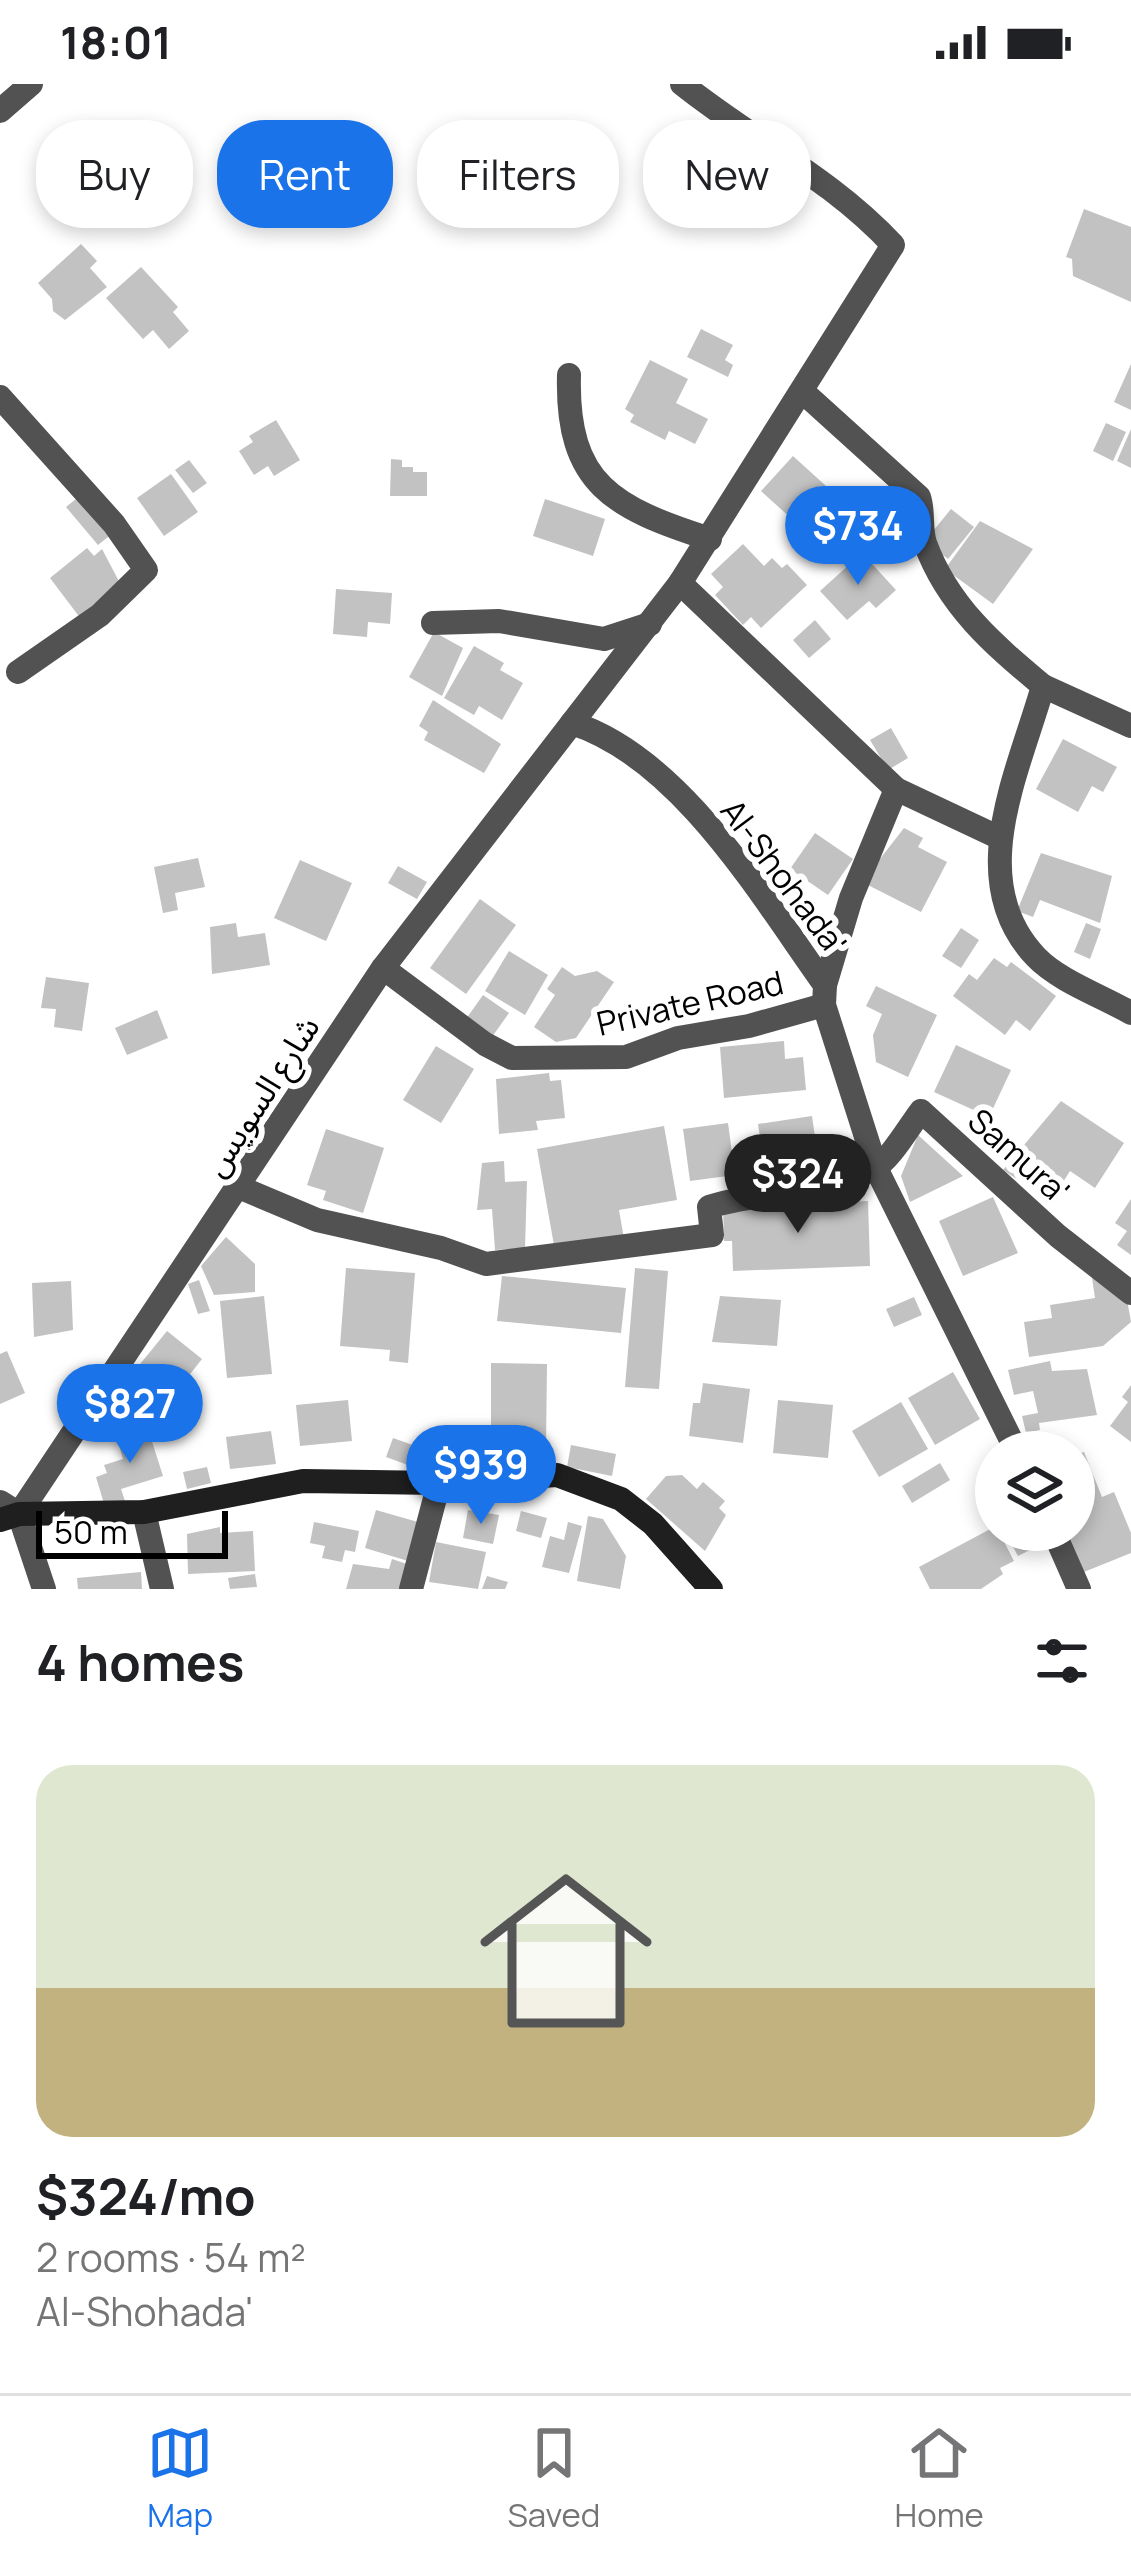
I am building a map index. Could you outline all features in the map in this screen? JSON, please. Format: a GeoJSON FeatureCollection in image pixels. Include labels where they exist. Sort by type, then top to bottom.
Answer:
{"type":"FeatureCollection","features":[{"type":"Feature","properties":{"kind":"main road"},"geometry":{"type":"LineString","coordinates":[[6,1512],[144,1512],[283,1483],[439,1483],[557,1475],[587,1482],[621,1499],[653,1524],[711,1589]]}},
{"type":"Feature","properties":{"kind":"street"},"geometry":{"type":"LineString","coordinates":[[0,111],[31,84]]}},
{"type":"Feature","properties":{"kind":"street","name":"شارع السويس"},"geometry":{"type":"LineString","coordinates":[[6,1512],[241,1188],[383,968],[680,583],[893,245],[823,180],[739,129],[682,84]]}},
{"type":"Feature","properties":{"kind":"street"},"geometry":{"type":"LineString","coordinates":[[569,375],[576,452],[600,488],[662,523],[710,538]]}},
{"type":"Feature","properties":{"kind":"street"},"geometry":{"type":"LineString","coordinates":[[803,392],[918,496],[924,540],[945,586],[974,627],[1043,686],[1131,726]]}},
{"type":"Feature","properties":{"kind":"street"},"geometry":{"type":"LineString","coordinates":[[0,397],[114,524],[146,571],[100,615],[18,672]]}},
{"type":"Feature","properties":{"kind":"street"},"geometry":{"type":"LineString","coordinates":[[680,583],[896,789],[1000,838]]}},
{"type":"Feature","properties":{"kind":"street"},"geometry":{"type":"LineString","coordinates":[[433,623],[499,621],[604,639],[650,624]]}},
{"type":"Feature","properties":{"kind":"street"},"geometry":{"type":"LineString","coordinates":[[1043,686],[1000,838],[1001,895],[1031,952],[1131,1013]]}},
{"type":"Feature","properties":{"kind":"street","name":"Al-Shohada'"},"geometry":{"type":"LineString","coordinates":[[572,723],[608,735],[722,841],[825,995],[876,1168],[1007,1431]]}},
{"type":"Feature","properties":{"kind":"street"},"geometry":{"type":"LineString","coordinates":[[825,995],[851,898],[896,789]]}},
{"type":"Feature","properties":{"kind":"street","name":"Private Road"},"geometry":{"type":"LineString","coordinates":[[383,968],[485,1044],[512,1058],[626,1057],[678,1038],[749,1026],[825,995]]}},
{"type":"Feature","properties":{"kind":"street","name":"Samura'"},"geometry":{"type":"LineString","coordinates":[[876,1168],[921,1111],[1058,1236],[1131,1293]]}},
{"type":"Feature","properties":{"kind":"street"},"geometry":{"type":"LineString","coordinates":[[241,1188],[317,1220],[486,1264],[712,1235],[710,1207],[743,1196],[791,1192],[876,1168]]}},
{"type":"Feature","properties":{"kind":"street"},"geometry":{"type":"LineString","coordinates":[[411,1589],[439,1483]]}},
{"type":"Feature","properties":{"kind":"street"},"geometry":{"type":"LineString","coordinates":[[6,1512],[44,1589]]}},
{"type":"Feature","properties":{"kind":"street"},"geometry":{"type":"LineString","coordinates":[[144,1512],[162,1589]]}},
{"type":"Feature","properties":{"kind":"street"},"geometry":{"type":"LineString","coordinates":[[1062,1551],[1079,1589]]}},
{"type":"Feature","properties":{"kind":"building"},"geometry":{"type":"Polygon","coordinates":[[[1084,209],[1131,227],[1131,302],[1073,276],[1072,259],[1066,257],[1084,209]]]}},
{"type":"Feature","properties":{"kind":"building"},"geometry":{"type":"Polygon","coordinates":[[[81,244],[97,261],[90,268],[107,287],[65,320],[53,311],[52,299],[38,283],[81,244]]]}},
{"type":"Feature","properties":{"kind":"building"},"geometry":{"type":"Polygon","coordinates":[[[141,267],[178,307],[173,312],[189,331],[169,349],[153,330],[143,339],[106,298],[141,267]]]}},
{"type":"Feature","properties":{"kind":"building"},"geometry":{"type":"Polygon","coordinates":[[[701,329],[733,345],[725,360],[733,365],[728,377],[687,357],[701,329]]]}},
{"type":"Feature","properties":{"kind":"building"},"geometry":{"type":"Polygon","coordinates":[[[650,360],[688,379],[676,403],[708,419],[695,444],[669,431],[665,440],[630,422],[634,415],[625,409],[650,360]]]}},
{"type":"Feature","properties":{"kind":"building"},"geometry":{"type":"Polygon","coordinates":[[[1131,364],[1131,410],[1114,402],[1131,364]]]}},
{"type":"Feature","properties":{"kind":"building"},"geometry":{"type":"Polygon","coordinates":[[[276,420],[300,460],[274,476],[268,466],[254,475],[239,451],[253,442],[249,436],[276,420]]]}},
{"type":"Feature","properties":{"kind":"building"},"geometry":{"type":"Polygon","coordinates":[[[1106,423],[1126,432],[1113,461],[1093,451],[1106,423]]]}},
{"type":"Feature","properties":{"kind":"building"},"geometry":{"type":"Polygon","coordinates":[[[1131,429],[1131,468],[1117,461],[1131,429]]]}},
{"type":"Feature","properties":{"kind":"building"},"geometry":{"type":"Polygon","coordinates":[[[793,456],[837,496],[805,531],[761,491],[793,456]]]}},
{"type":"Feature","properties":{"kind":"building"},"geometry":{"type":"Polygon","coordinates":[[[391,459],[402,460],[402,467],[413,467],[413,472],[427,472],[427,496],[390,496],[391,459]]]}},
{"type":"Feature","properties":{"kind":"building"},"geometry":{"type":"Polygon","coordinates":[[[189,460],[207,483],[193,493],[175,470],[189,460]]]}},
{"type":"Feature","properties":{"kind":"building"},"geometry":{"type":"Polygon","coordinates":[[[171,474],[198,512],[164,536],[137,498],[171,474]]]}},
{"type":"Feature","properties":{"kind":"building"},"geometry":{"type":"Polygon","coordinates":[[[81,495],[113,533],[98,545],[66,507],[81,495]]]}},
{"type":"Feature","properties":{"kind":"building"},"geometry":{"type":"Polygon","coordinates":[[[545,499],[605,519],[593,556],[533,536],[545,499]]]}},
{"type":"Feature","properties":{"kind":"building"},"geometry":{"type":"Polygon","coordinates":[[[951,509],[974,527],[948,559],[925,541],[951,509]]]}},
{"type":"Feature","properties":{"kind":"building"},"geometry":{"type":"Polygon","coordinates":[[[980,521],[1033,549],[993,604],[945,569],[980,521]]]}},
{"type":"Feature","properties":{"kind":"building"},"geometry":{"type":"Polygon","coordinates":[[[743,544],[764,566],[772,558],[782,568],[787,564],[807,585],[761,628],[751,617],[743,625],[715,595],[723,587],[711,574],[743,544]]]}},
{"type":"Feature","properties":{"kind":"building"},"geometry":{"type":"Polygon","coordinates":[[[87,548],[94,556],[102,549],[122,587],[81,619],[50,578],[87,548]]]}},
{"type":"Feature","properties":{"kind":"building"},"geometry":{"type":"Polygon","coordinates":[[[862,553],[896,590],[876,608],[869,601],[847,620],[820,591],[862,553]]]}},
{"type":"Feature","properties":{"kind":"building"},"geometry":{"type":"Polygon","coordinates":[[[336,589],[392,593],[390,624],[368,622],[367,637],[333,634],[336,589]]]}},
{"type":"Feature","properties":{"kind":"building"},"geometry":{"type":"Polygon","coordinates":[[[815,620],[831,639],[809,658],[793,640],[815,620]]]}},
{"type":"Feature","properties":{"kind":"building"},"geometry":{"type":"Polygon","coordinates":[[[434,632],[463,648],[442,696],[409,677],[434,632]]]}},
{"type":"Feature","properties":{"kind":"building"},"geometry":{"type":"Polygon","coordinates":[[[474,646],[504,663],[500,670],[523,683],[502,720],[479,706],[474,715],[444,698],[474,646]]]}},
{"type":"Feature","properties":{"kind":"building"},"geometry":{"type":"Polygon","coordinates":[[[433,700],[501,744],[484,773],[424,740],[428,732],[419,726],[433,700]]]}},
{"type":"Feature","properties":{"kind":"building"},"geometry":{"type":"Polygon","coordinates":[[[891,728],[908,758],[888,770],[870,740],[891,728]]]}},
{"type":"Feature","properties":{"kind":"building"},"geometry":{"type":"Polygon","coordinates":[[[1063,739],[1117,767],[1103,792],[1092,786],[1078,812],[1036,789],[1063,739]]]}},
{"type":"Feature","properties":{"kind":"building"},"geometry":{"type":"Polygon","coordinates":[[[904,828],[923,838],[918,847],[947,862],[921,912],[862,882],[904,828]]]}},
{"type":"Feature","properties":{"kind":"building"},"geometry":{"type":"Polygon","coordinates":[[[815,833],[853,859],[828,895],[790,869],[815,833]]]}},
{"type":"Feature","properties":{"kind":"building"},"geometry":{"type":"Polygon","coordinates":[[[1041,853],[1112,876],[1100,923],[1040,900],[1033,917],[1017,911],[1041,853]]]}},
{"type":"Feature","properties":{"kind":"building"},"geometry":{"type":"Polygon","coordinates":[[[198,858],[205,887],[175,893],[178,910],[163,913],[154,867],[198,858]]]}},
{"type":"Feature","properties":{"kind":"building"},"geometry":{"type":"Polygon","coordinates":[[[300,860],[352,883],[326,941],[274,918],[300,860]]]}},
{"type":"Feature","properties":{"kind":"building"},"geometry":{"type":"Polygon","coordinates":[[[398,866],[427,882],[417,899],[388,883],[398,866]]]}},
{"type":"Feature","properties":{"kind":"building"},"geometry":{"type":"Polygon","coordinates":[[[480,899],[516,925],[466,994],[430,968],[480,899]]]}},
{"type":"Feature","properties":{"kind":"building"},"geometry":{"type":"Polygon","coordinates":[[[236,923],[238,937],[265,933],[270,965],[212,974],[210,927],[236,923]]]}},
{"type":"Feature","properties":{"kind":"building"},"geometry":{"type":"Polygon","coordinates":[[[1086,923],[1101,929],[1090,959],[1074,952],[1086,923]]]}},
{"type":"Feature","properties":{"kind":"building"},"geometry":{"type":"Polygon","coordinates":[[[961,928],[979,940],[961,968],[942,956],[961,928]]]}},
{"type":"Feature","properties":{"kind":"building"},"geometry":{"type":"Polygon","coordinates":[[[509,951],[548,975],[525,1015],[485,991],[509,951]]]}},
{"type":"Feature","properties":{"kind":"building"},"geometry":{"type":"Polygon","coordinates":[[[994,958],[1007,967],[1011,962],[1056,996],[1030,1031],[1016,1020],[1005,1035],[953,996],[969,974],[977,980],[994,958]]]}},
{"type":"Feature","properties":{"kind":"building"},"geometry":{"type":"Polygon","coordinates":[[[562,967],[575,976],[597,971],[614,982],[576,1038],[556,1042],[534,1027],[555,995],[547,989],[562,967]]]}},
{"type":"Feature","properties":{"kind":"building"},"geometry":{"type":"Polygon","coordinates":[[[46,977],[89,983],[82,1031],[54,1027],[56,1009],[41,1008],[46,977]]]}},
{"type":"Feature","properties":{"kind":"building"},"geometry":{"type":"Polygon","coordinates":[[[876,986],[937,1015],[908,1077],[876,1062],[873,1035],[882,1014],[866,1006],[876,986]]]}},
{"type":"Feature","properties":{"kind":"building"},"geometry":{"type":"Polygon","coordinates":[[[483,995],[509,1013],[492,1037],[466,1019],[483,995]]]}},
{"type":"Feature","properties":{"kind":"building"},"geometry":{"type":"Polygon","coordinates":[[[157,1010],[168,1038],[127,1055],[115,1028],[157,1010]]]}},
{"type":"Feature","properties":{"kind":"building"},"geometry":{"type":"Polygon","coordinates":[[[784,1041],[785,1059],[803,1057],[806,1090],[724,1098],[720,1047],[784,1041]]]}},
{"type":"Feature","properties":{"kind":"building"},"geometry":{"type":"Polygon","coordinates":[[[956,1045],[1011,1070],[989,1117],[934,1092],[956,1045]]]}},
{"type":"Feature","properties":{"kind":"building"},"geometry":{"type":"Polygon","coordinates":[[[436,1046],[474,1069],[441,1123],[403,1100],[436,1046]]]}},
{"type":"Feature","properties":{"kind":"building"},"geometry":{"type":"Polygon","coordinates":[[[549,1073],[550,1081],[561,1080],[565,1118],[536,1121],[538,1130],[499,1134],[496,1079],[549,1073]]]}},
{"type":"Feature","properties":{"kind":"building"},"geometry":{"type":"Polygon","coordinates":[[[1061,1101],[1124,1143],[1095,1188],[1070,1171],[1051,1201],[1003,1170],[1061,1101]]]}},
{"type":"Feature","properties":{"kind":"building"},"geometry":{"type":"Polygon","coordinates":[[[812,1116],[818,1158],[764,1166],[758,1124],[812,1116]]]}},
{"type":"Feature","properties":{"kind":"building"},"geometry":{"type":"Polygon","coordinates":[[[728,1123],[735,1175],[690,1181],[683,1129],[728,1123]]]}},
{"type":"Feature","properties":{"kind":"building"},"geometry":{"type":"Polygon","coordinates":[[[664,1126],[677,1200],[619,1210],[624,1239],[555,1251],[537,1149],[664,1126]]]}},
{"type":"Feature","properties":{"kind":"building"},"geometry":{"type":"Polygon","coordinates":[[[326,1129],[384,1148],[363,1213],[323,1200],[326,1191],[307,1185],[326,1129]]]}},
{"type":"Feature","properties":{"kind":"building"},"geometry":{"type":"Polygon","coordinates":[[[918,1135],[963,1176],[910,1202],[901,1176],[918,1135]]]}},
{"type":"Feature","properties":{"kind":"building"},"geometry":{"type":"Polygon","coordinates":[[[504,1161],[505,1182],[527,1181],[525,1248],[495,1250],[492,1209],[477,1210],[482,1163],[504,1161]]]}},
{"type":"Feature","properties":{"kind":"building"},"geometry":{"type":"Polygon","coordinates":[[[993,1197],[1018,1253],[963,1276],[939,1221],[993,1197]]]}},
{"type":"Feature","properties":{"kind":"building"},"geometry":{"type":"Polygon","coordinates":[[[1131,1199],[1131,1255],[1117,1245],[1127,1231],[1115,1223],[1131,1199]]]}},
{"type":"Feature","properties":{"kind":"building"},"geometry":{"type":"Polygon","coordinates":[[[868,1201],[870,1266],[733,1271],[732,1241],[724,1241],[723,1207],[868,1201]]]}},
{"type":"Feature","properties":{"kind":"building"},"geometry":{"type":"Polygon","coordinates":[[[226,1237],[255,1264],[255,1292],[214,1295],[201,1266],[226,1237]]]}},
{"type":"Feature","properties":{"kind":"building"},"geometry":{"type":"Polygon","coordinates":[[[346,1268],[415,1273],[408,1363],[389,1361],[390,1350],[340,1346],[346,1268]]]}},
{"type":"Feature","properties":{"kind":"building"},"geometry":{"type":"Polygon","coordinates":[[[635,1268],[668,1271],[659,1389],[625,1387],[635,1268]]]}},
{"type":"Feature","properties":{"kind":"building"},"geometry":{"type":"Polygon","coordinates":[[[502,1276],[626,1288],[621,1333],[497,1321],[502,1276]]]}},
{"type":"Feature","properties":{"kind":"building"},"geometry":{"type":"Polygon","coordinates":[[[1092,1278],[1126,1294],[1131,1322],[1103,1346],[1029,1357],[1024,1322],[1052,1318],[1050,1305],[1095,1298],[1092,1278]]]}},
{"type":"Feature","properties":{"kind":"building"},"geometry":{"type":"Polygon","coordinates":[[[199,1280],[210,1311],[198,1314],[188,1284],[199,1280]]]}},
{"type":"Feature","properties":{"kind":"building"},"geometry":{"type":"Polygon","coordinates":[[[71,1281],[73,1330],[34,1337],[32,1283],[71,1281]]]}},
{"type":"Feature","properties":{"kind":"building"},"geometry":{"type":"Polygon","coordinates":[[[264,1296],[272,1374],[227,1378],[220,1301],[264,1296]]]}},
{"type":"Feature","properties":{"kind":"building"},"geometry":{"type":"Polygon","coordinates":[[[720,1296],[781,1300],[777,1346],[712,1342],[720,1296]]]}},
{"type":"Feature","properties":{"kind":"building"},"geometry":{"type":"Polygon","coordinates":[[[914,1297],[922,1315],[894,1327],[886,1309],[914,1297]]]}},
{"type":"Feature","properties":{"kind":"building"},"geometry":{"type":"Polygon","coordinates":[[[167,1331],[202,1359],[168,1402],[132,1374],[167,1331]]]}},
{"type":"Feature","properties":{"kind":"building"},"geometry":{"type":"Polygon","coordinates":[[[7,1351],[25,1393],[0,1404],[0,1354],[7,1351]]]}},
{"type":"Feature","properties":{"kind":"building"},"geometry":{"type":"Polygon","coordinates":[[[1050,1361],[1052,1371],[1087,1369],[1097,1415],[1039,1423],[1040,1430],[1026,1431],[1022,1416],[1038,1413],[1033,1391],[1014,1395],[1008,1370],[1050,1361]]]}},
{"type":"Feature","properties":{"kind":"building"},"geometry":{"type":"Polygon","coordinates":[[[491,1363],[547,1364],[546,1446],[491,1446],[491,1363]]]}},
{"type":"Feature","properties":{"kind":"building"},"geometry":{"type":"Polygon","coordinates":[[[953,1372],[980,1419],[935,1445],[908,1398],[953,1372]]]}},
{"type":"Feature","properties":{"kind":"building"},"geometry":{"type":"Polygon","coordinates":[[[121,1380],[141,1394],[113,1430],[94,1415],[121,1380]]]}},
{"type":"Feature","properties":{"kind":"building"},"geometry":{"type":"Polygon","coordinates":[[[703,1383],[750,1389],[743,1443],[689,1436],[693,1403],[700,1403],[703,1383]]]}},
{"type":"Feature","properties":{"kind":"building"},"geometry":{"type":"Polygon","coordinates":[[[1131,1385],[1131,1442],[1110,1426],[1128,1402],[1122,1397],[1131,1385]]]}},
{"type":"Feature","properties":{"kind":"building"},"geometry":{"type":"Polygon","coordinates":[[[158,1398],[178,1414],[164,1431],[144,1415],[158,1398]]]}},
{"type":"Feature","properties":{"kind":"building"},"geometry":{"type":"Polygon","coordinates":[[[348,1400],[352,1441],[300,1446],[296,1405],[348,1400]]]}},
{"type":"Feature","properties":{"kind":"building"},"geometry":{"type":"Polygon","coordinates":[[[778,1400],[833,1405],[828,1458],[773,1453],[778,1400]]]}},
{"type":"Feature","properties":{"kind":"building"},"geometry":{"type":"Polygon","coordinates":[[[901,1402],[928,1449],[879,1477],[852,1431],[901,1402]]]}},
{"type":"Feature","properties":{"kind":"building"},"geometry":{"type":"Polygon","coordinates":[[[147,1426],[163,1476],[121,1489],[125,1501],[105,1507],[96,1477],[107,1473],[104,1465],[123,1459],[116,1435],[147,1426]]]}},
{"type":"Feature","properties":{"kind":"building"},"geometry":{"type":"Polygon","coordinates":[[[271,1431],[276,1464],[230,1469],[226,1437],[271,1431]]]}},
{"type":"Feature","properties":{"kind":"building"},"geometry":{"type":"Polygon","coordinates":[[[393,1438],[441,1455],[435,1475],[386,1457],[393,1438]]]}},
{"type":"Feature","properties":{"kind":"building"},"geometry":{"type":"Polygon","coordinates":[[[571,1445],[616,1454],[612,1476],[567,1467],[571,1445]]]}},
{"type":"Feature","properties":{"kind":"building"},"geometry":{"type":"Polygon","coordinates":[[[940,1463],[950,1480],[912,1503],[902,1486],[940,1463]]]}},
{"type":"Feature","properties":{"kind":"building"},"geometry":{"type":"Polygon","coordinates":[[[207,1467],[211,1483],[187,1489],[183,1472],[207,1467]]]}},
{"type":"Feature","properties":{"kind":"building"},"geometry":{"type":"Polygon","coordinates":[[[682,1475],[697,1489],[703,1482],[725,1501],[719,1508],[726,1515],[705,1551],[646,1499],[666,1476],[682,1475]]]}},
{"type":"Feature","properties":{"kind":"building"},"geometry":{"type":"Polygon","coordinates":[[[1095,1480],[1102,1497],[1114,1492],[1131,1533],[1131,1553],[1079,1574],[1070,1551],[1095,1551],[1095,1480]]]}},
{"type":"Feature","properties":{"kind":"building"},"geometry":{"type":"Polygon","coordinates":[[[376,1510],[418,1522],[408,1561],[365,1548],[376,1510]]]}},
{"type":"Feature","properties":{"kind":"building"},"geometry":{"type":"Polygon","coordinates":[[[468,1510],[499,1515],[493,1544],[463,1538],[468,1510]]]}},
{"type":"Feature","properties":{"kind":"building"},"geometry":{"type":"Polygon","coordinates":[[[521,1511],[547,1518],[541,1538],[516,1531],[521,1511]]]}},
{"type":"Feature","properties":{"kind":"building"},"geometry":{"type":"Polygon","coordinates":[[[588,1516],[603,1519],[626,1556],[620,1589],[577,1581],[588,1516]]]}},
{"type":"Feature","properties":{"kind":"building"},"geometry":{"type":"Polygon","coordinates":[[[314,1522],[359,1531],[355,1552],[345,1550],[342,1562],[322,1558],[325,1546],[310,1543],[314,1522]]]}},
{"type":"Feature","properties":{"kind":"building"},"geometry":{"type":"Polygon","coordinates":[[[568,1522],[582,1526],[569,1573],[542,1567],[550,1536],[564,1540],[568,1522]]]}},
{"type":"Feature","properties":{"kind":"building"},"geometry":{"type":"Polygon","coordinates":[[[220,1527],[220,1533],[253,1531],[255,1571],[188,1574],[187,1534],[220,1527]]]}},
{"type":"Feature","properties":{"kind":"building"},"geometry":{"type":"Polygon","coordinates":[[[975,1537],[975,1551],[1009,1551],[1014,1561],[1000,1568],[1003,1574],[981,1589],[930,1589],[919,1567],[975,1537]]]}},
{"type":"Feature","properties":{"kind":"building"},"geometry":{"type":"Polygon","coordinates":[[[436,1542],[486,1552],[478,1589],[429,1582],[436,1542]]]}},
{"type":"Feature","properties":{"kind":"building"},"geometry":{"type":"Polygon","coordinates":[[[392,1559],[407,1564],[400,1589],[346,1589],[353,1564],[389,1569],[392,1559]]]}},
{"type":"Feature","properties":{"kind":"building"},"geometry":{"type":"Polygon","coordinates":[[[141,1572],[142,1589],[78,1589],[77,1578],[141,1572]]]}},
{"type":"Feature","properties":{"kind":"building"},"geometry":{"type":"Polygon","coordinates":[[[255,1574],[257,1587],[230,1589],[228,1578],[255,1574]]]}},
{"type":"Feature","properties":{"kind":"building"},"geometry":{"type":"Polygon","coordinates":[[[487,1576],[508,1582],[505,1589],[482,1589],[487,1576]]]}}]}
